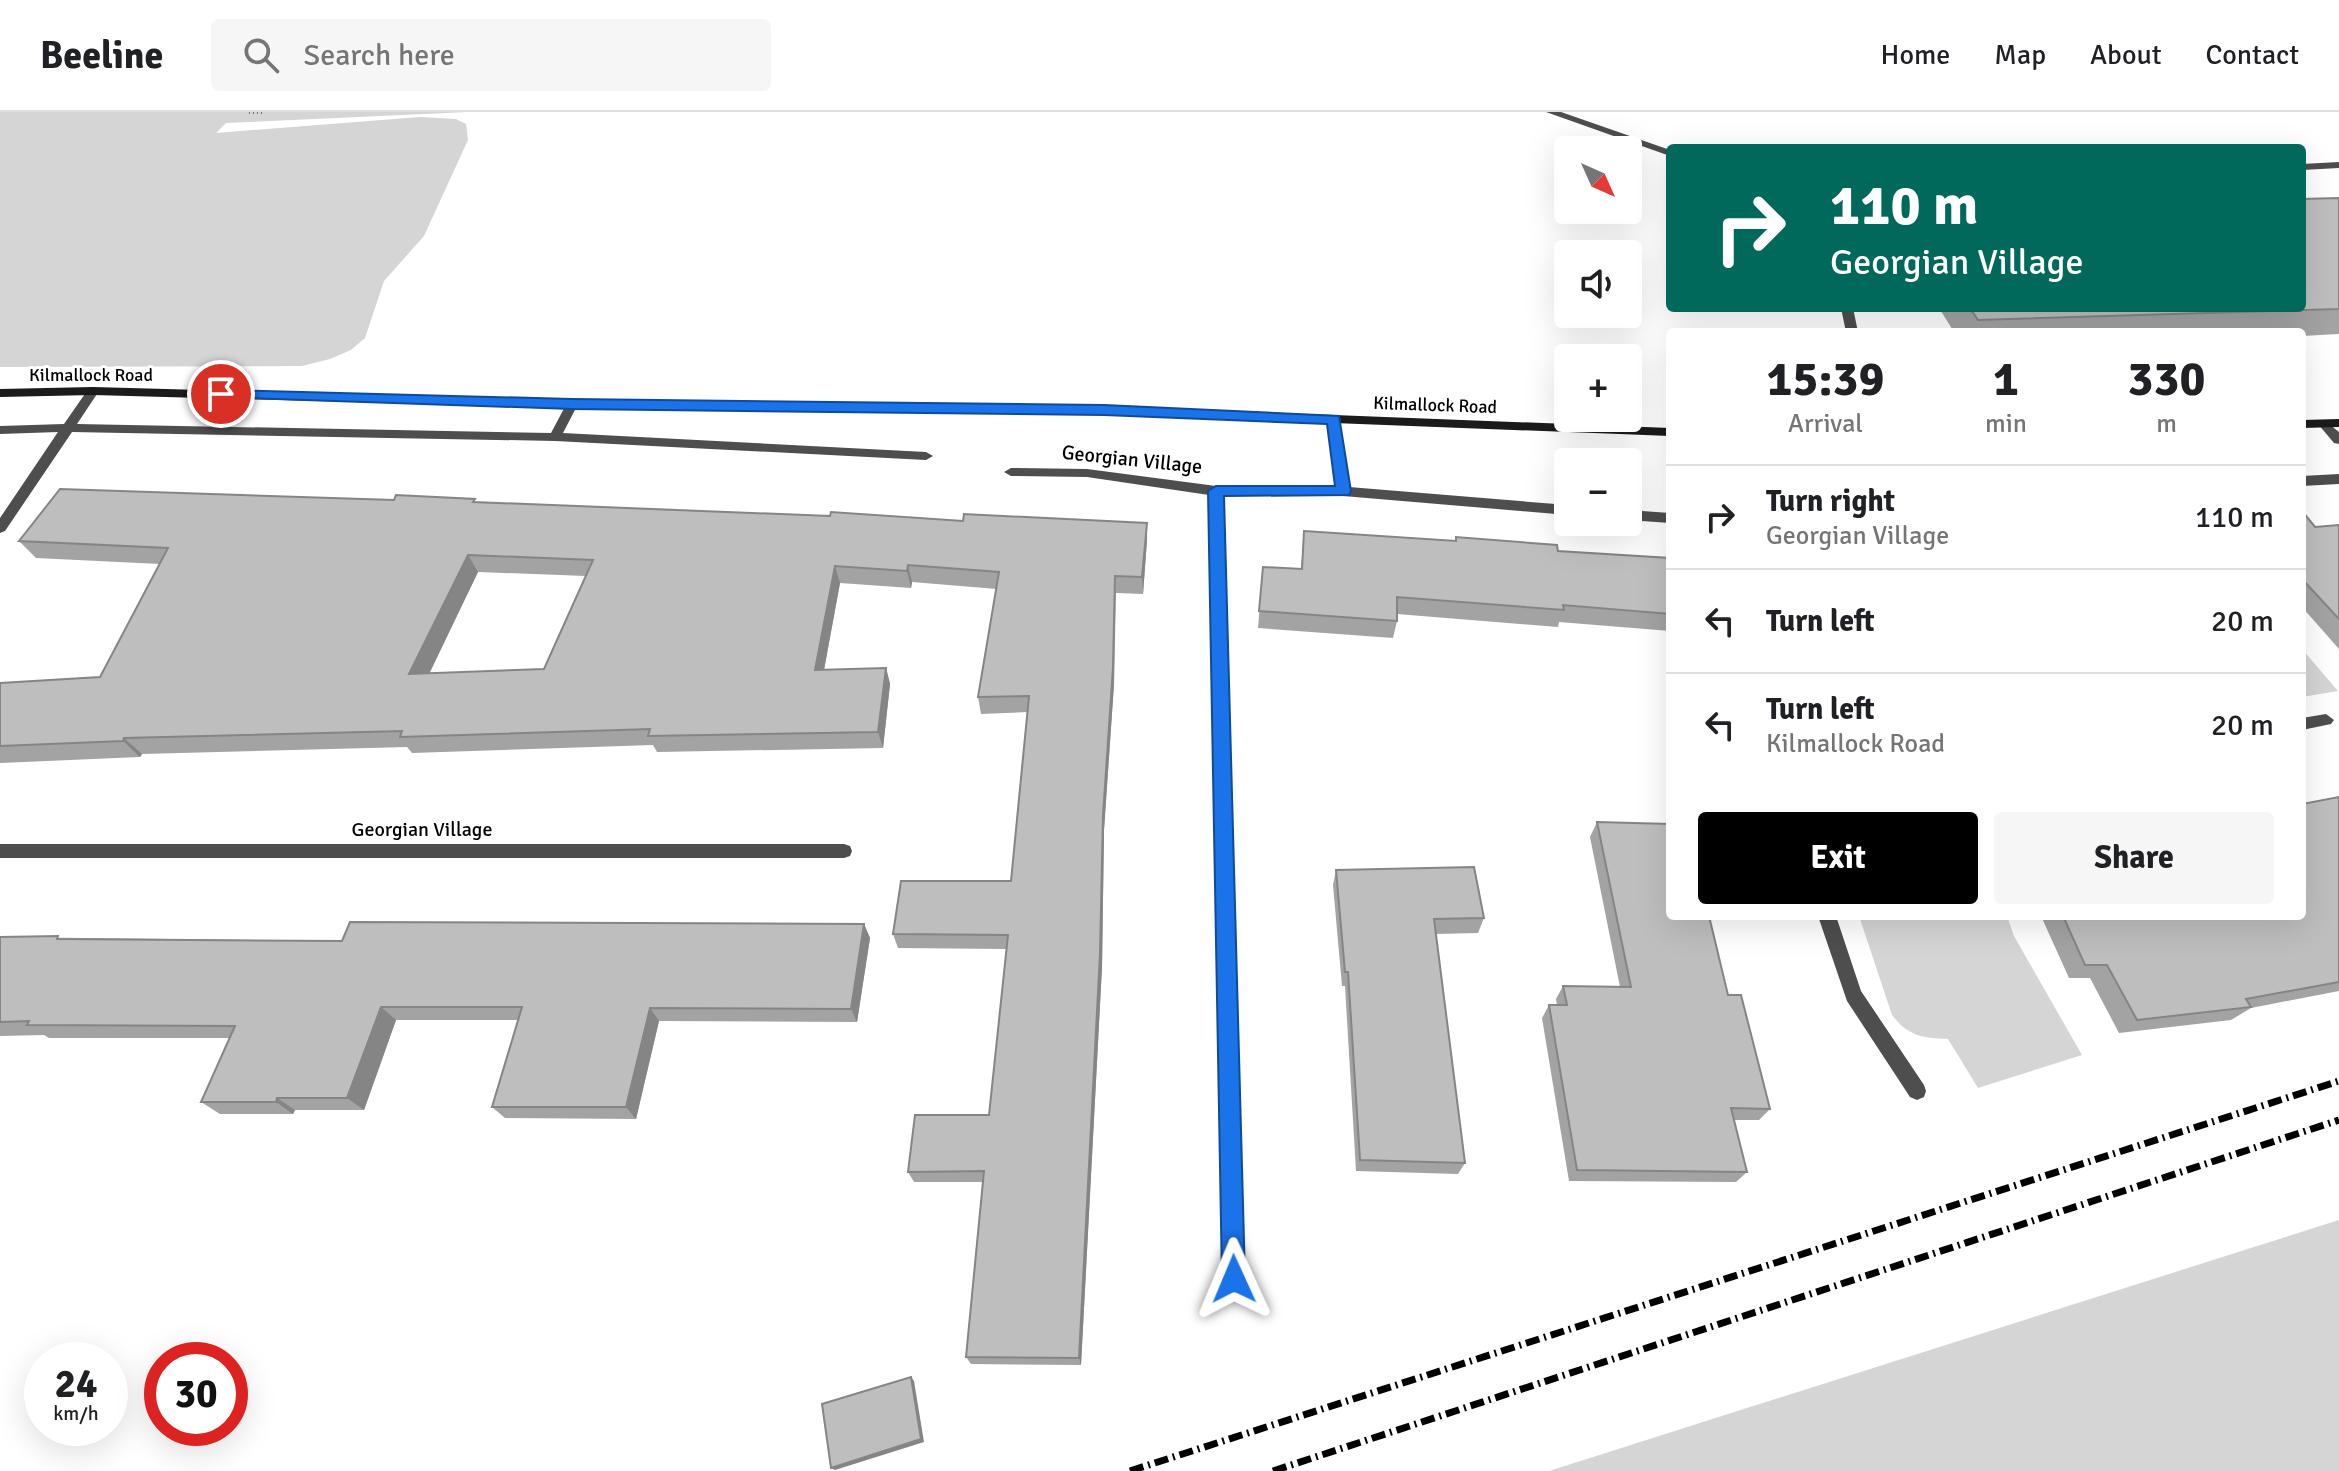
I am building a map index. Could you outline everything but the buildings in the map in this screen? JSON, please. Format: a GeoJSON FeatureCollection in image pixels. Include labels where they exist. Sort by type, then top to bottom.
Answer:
{"type":"FeatureCollection","features":[{"type":"Feature","properties":{"kind":"main road","name":"Kilmallock Road"},"geometry":{"type":"LineString","coordinates":[[0,393],[93,391],[572,404],[1104,410],[1666,432]]}},
{"type":"Feature","properties":{"kind":"main road"},"geometry":{"type":"LineString","coordinates":[[2306,424],[2339,423]]}},
{"type":"Feature","properties":{"kind":"street"},"geometry":{"type":"LineString","coordinates":[[1551,112],[1666,152]]}},
{"type":"Feature","properties":{"kind":"street"},"geometry":{"type":"LineString","coordinates":[[2306,167],[2339,165]]}},
{"type":"Feature","properties":{"kind":"street"},"geometry":{"type":"LineString","coordinates":[[0,528],[93,391]]}},
{"type":"Feature","properties":{"kind":"street"},"geometry":{"type":"LineString","coordinates":[[555,437],[572,404]]}},
{"type":"Feature","properties":{"kind":"street"},"geometry":{"type":"LineString","coordinates":[[1334,419],[1343,491]]}},
{"type":"Feature","properties":{"kind":"street"},"geometry":{"type":"LineString","coordinates":[[2324,424],[2339,440]]}},
{"type":"Feature","properties":{"kind":"street"},"geometry":{"type":"LineString","coordinates":[[0,430],[65,428],[555,437],[926,456]]}},
{"type":"Feature","properties":{"kind":"street","name":"Georgian Village"},"geometry":{"type":"LineString","coordinates":[[1011,472],[1087,473],[1216,491],[1343,491],[1554,509]]}},
{"type":"Feature","properties":{"kind":"street"},"geometry":{"type":"LineString","coordinates":[[2306,481],[2339,479]]}},
{"type":"Feature","properties":{"kind":"street"},"geometry":{"type":"LineString","coordinates":[[1216,491],[1234,1279]]}},
{"type":"Feature","properties":{"kind":"street"},"geometry":{"type":"LineString","coordinates":[[1642,516],[1666,518]]}},
{"type":"Feature","properties":{"kind":"street"},"geometry":{"type":"LineString","coordinates":[[2306,723],[2326,720]]}},
{"type":"Feature","properties":{"kind":"street","name":"Georgian Village"},"geometry":{"type":"LineString","coordinates":[[0,851],[844,851]]}},
{"type":"Feature","properties":{"kind":"street"},"geometry":{"type":"LineString","coordinates":[[1828,920],[1853,995],[1917,1091]]}},
{"type":"Feature","properties":{"kind":"path"},"geometry":{"type":"LineString","coordinates":[[249,112],[263,112]]}},
{"type":"Feature","properties":{"kind":"shaded area"},"geometry":{"type":"Polygon","coordinates":[[[0,112],[468,112],[226,123],[216,133],[420,117],[456,119],[466,124],[468,140],[424,236],[384,281],[365,338],[351,350],[302,366],[0,367],[0,112]]]}},
{"type":"Feature","properties":{"kind":"shaded area"},"geometry":{"type":"Polygon","coordinates":[[[2306,654],[2338,691],[2306,696],[2306,654]]]}},
{"type":"Feature","properties":{"kind":"shaded area"},"geometry":{"type":"Polygon","coordinates":[[[1860,920],[2008,920],[2014,936],[2082,1055],[1978,1088],[1948,1039],[1916,1034],[1892,1015],[1860,920]]]}},
{"type":"Feature","properties":{"kind":"shaded area"},"geometry":{"type":"Polygon","coordinates":[[[2339,1220],[2339,1471],[1549,1471],[2339,1220]]]}},
{"type":"Feature","properties":{"kind":"railway"},"geometry":{"type":"LineString","coordinates":[[1130,1471],[2339,1081]]}},
{"type":"Feature","properties":{"kind":"railway"},"geometry":{"type":"LineString","coordinates":[[1273,1471],[2339,1120]]}},
{"type":"Feature","properties":{"kind":"route"},"geometry":{"type":"LineString","coordinates":[[221,394],[572,404],[1104,410],[1334,419],[1343,491],[1216,491],[1234,1279]]}}]}
